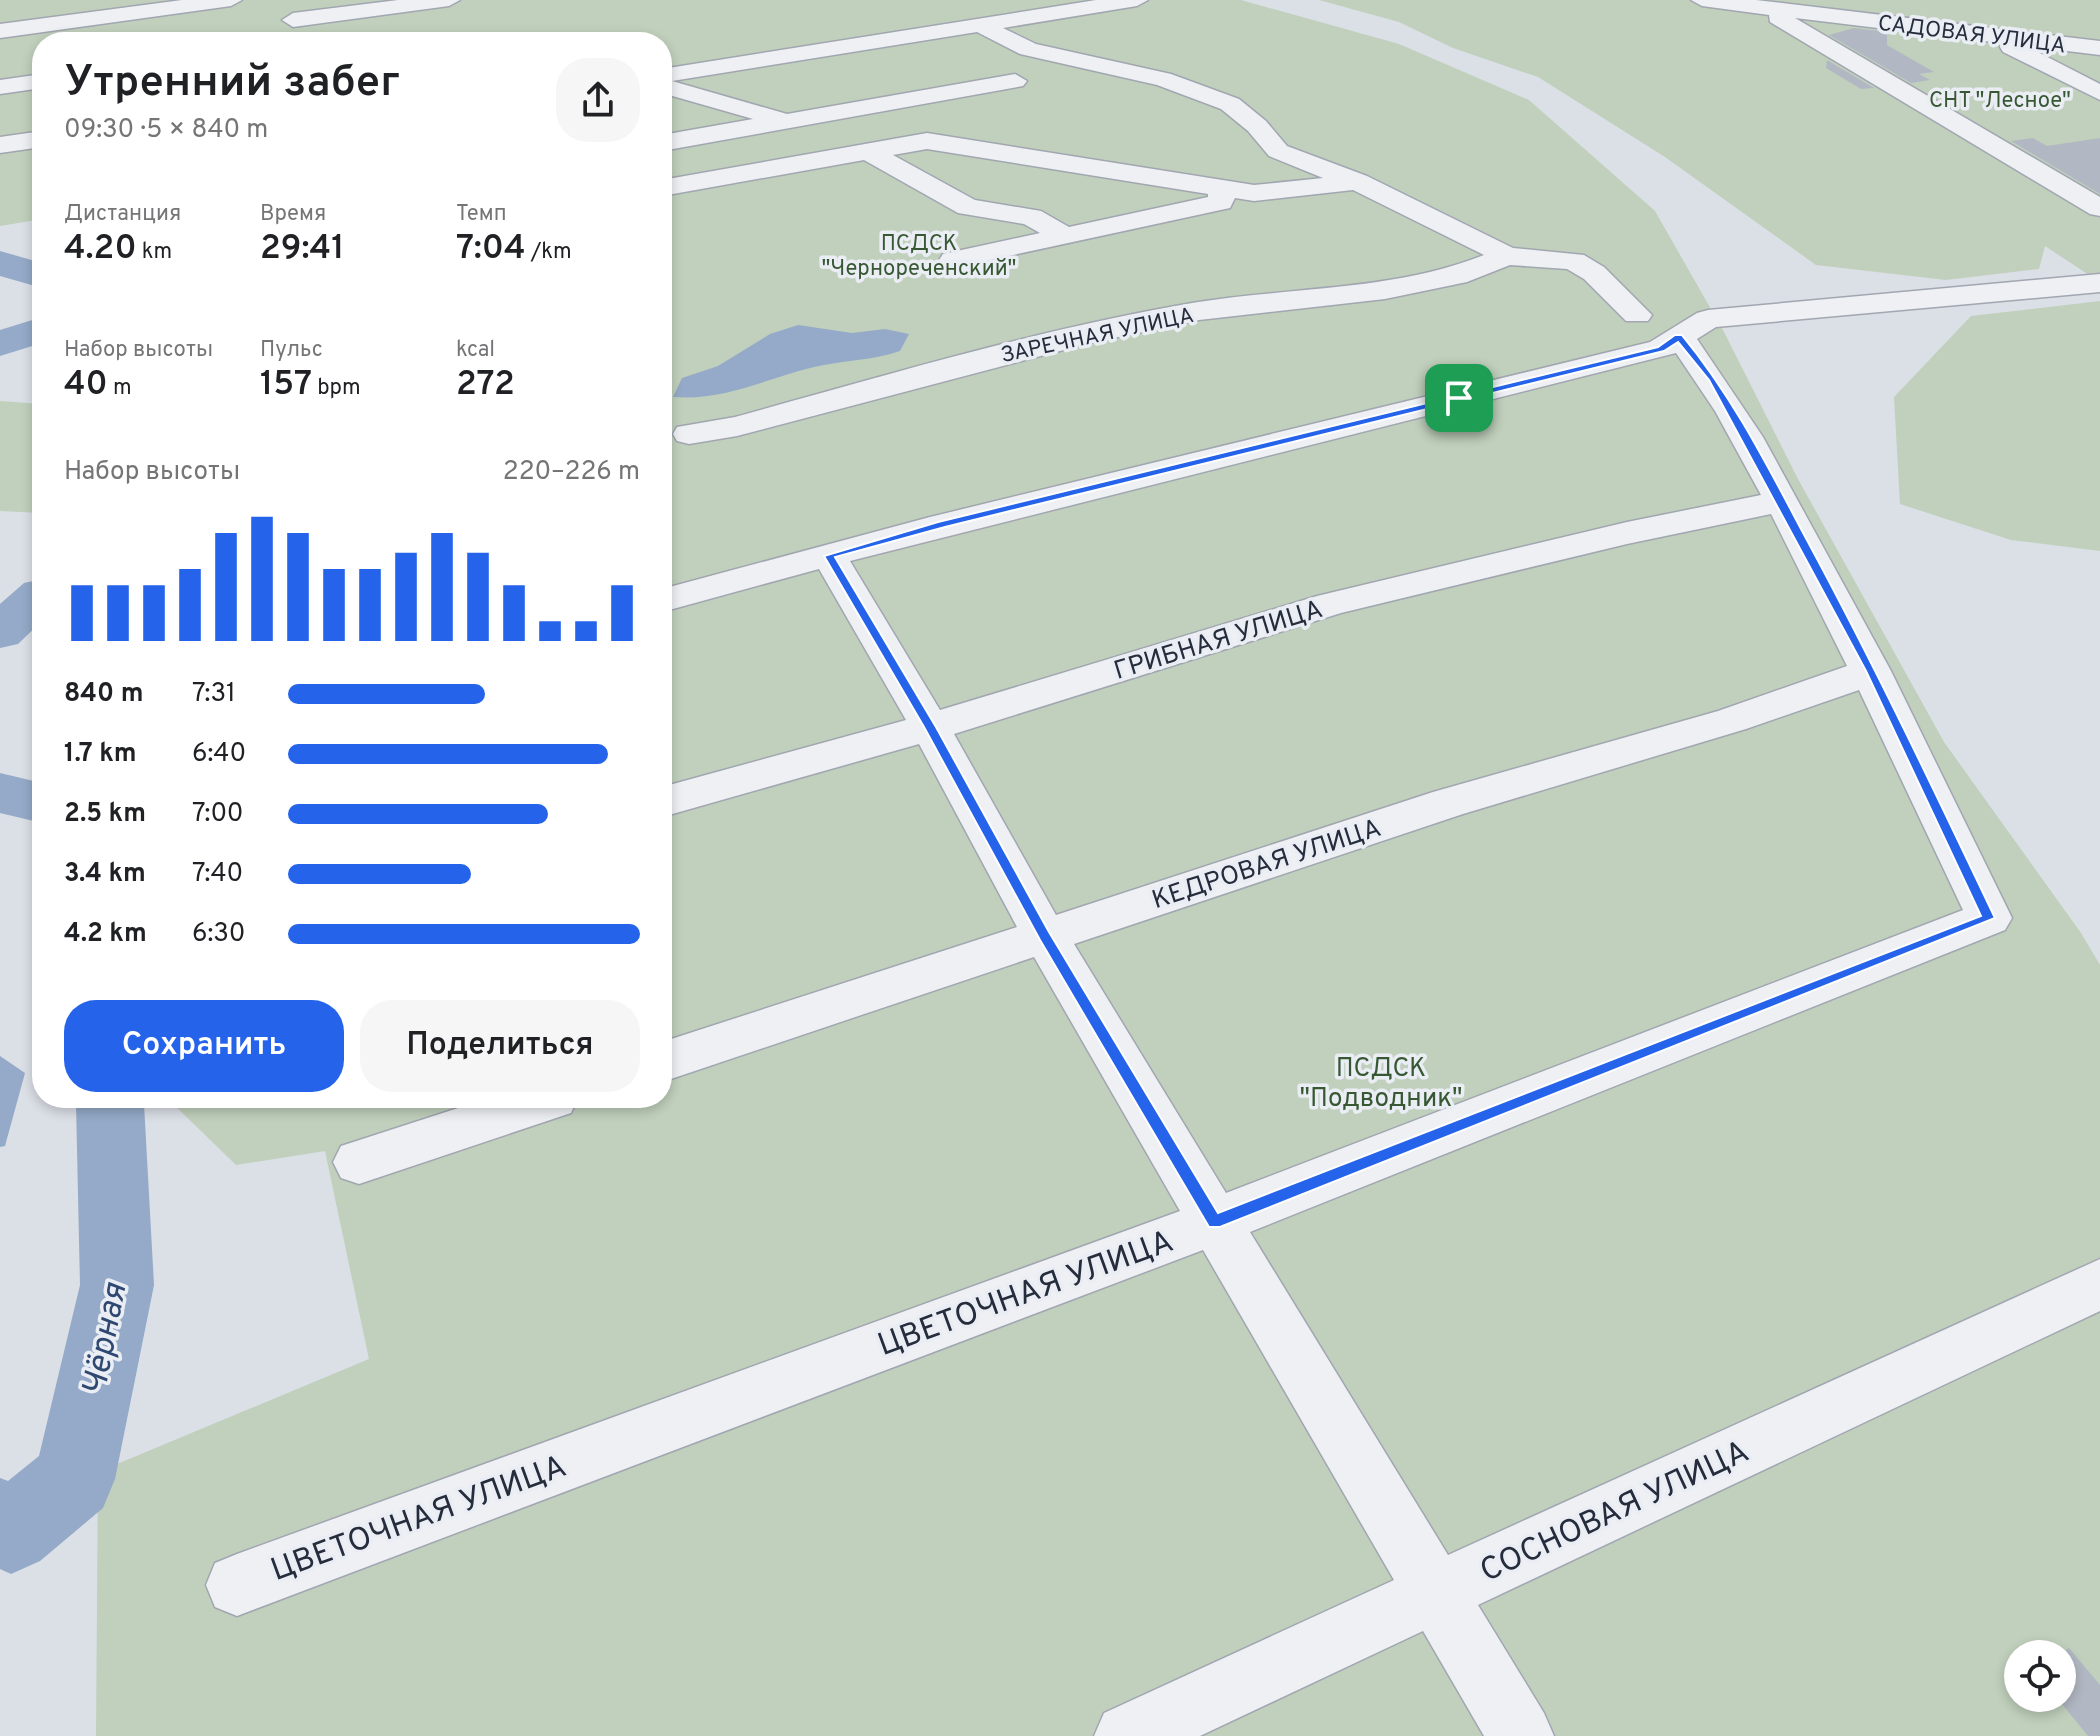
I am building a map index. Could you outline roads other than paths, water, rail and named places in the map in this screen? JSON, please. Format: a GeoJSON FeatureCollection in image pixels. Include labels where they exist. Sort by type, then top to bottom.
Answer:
{"type":"FeatureCollection","features":[{"type":"Feature","properties":{"kind":"street"},"geometry":{"type":"LineString","coordinates":[[0,31],[231,0]]}},
{"type":"Feature","properties":{"kind":"street"},"geometry":{"type":"LineString","coordinates":[[282,0],[293,31],[449,0]]}},
{"type":"Feature","properties":{"kind":"street"},"geometry":{"type":"LineString","coordinates":[[672,74],[1137,0]]}},
{"type":"Feature","properties":{"kind":"street","name":"САДОВАЯ УЛИЦА"},"geometry":{"type":"LineString","coordinates":[[1702,0],[2100,48]]}},
{"type":"Feature","properties":{"kind":"street"},"geometry":{"type":"LineString","coordinates":[[1763,7],[2100,208]]}},
{"type":"Feature","properties":{"kind":"street"},"geometry":{"type":"LineString","coordinates":[[982,26],[1028,49],[1061,59],[1116,67],[1195,89],[1230,104],[1257,126],[1278,151],[1358,182],[1507,256],[1574,261],[1594,273],[1637,315]]}},
{"type":"Feature","properties":{"kind":"street"},"geometry":{"type":"LineString","coordinates":[[1987,35],[2100,93]]}},
{"type":"Feature","properties":{"kind":"street"},"geometry":{"type":"LineString","coordinates":[[672,141],[1015,81]]}},
{"type":"Feature","properties":{"kind":"street"},"geometry":{"type":"LineString","coordinates":[[0,87],[32,82]]}},
{"type":"Feature","properties":{"kind":"street"},"geometry":{"type":"LineString","coordinates":[[672,89],[784,121]]}},
{"type":"Feature","properties":{"kind":"street"},"geometry":{"type":"LineString","coordinates":[[0,145],[32,140]]}},
{"type":"Feature","properties":{"kind":"street"},"geometry":{"type":"LineString","coordinates":[[672,186],[927,141],[952,142],[1254,193],[1358,182]]}},
{"type":"Feature","properties":{"kind":"street"},"geometry":{"type":"LineString","coordinates":[[867,151],[968,207],[1031,217],[1066,236]]}},
{"type":"Feature","properties":{"kind":"street"},"geometry":{"type":"LineString","coordinates":[[953,260],[1221,202],[1222,188]]}},
{"type":"Feature","properties":{"kind":"street","name":"ЗАРЕЧНАЯ УЛИЦА"},"geometry":{"type":"LineString","coordinates":[[689,434],[737,426],[942,370],[1094,333],[1199,311],[1385,290],[1457,276],[1507,256]]}},
{"type":"Feature","properties":{"kind":"street"},"geometry":{"type":"LineString","coordinates":[[672,598],[957,521],[1661,349],[1708,319],[2100,283]]}},
{"type":"Feature","properties":{"kind":"street"},"geometry":{"type":"LineString","coordinates":[[1679,337],[1713,379],[1872,671]]}},
{"type":"Feature","properties":{"kind":"street","name":"ГРИБНАЯ УЛИЦА"},"geometry":{"type":"LineString","coordinates":[[672,799],[930,727],[1330,604],[1627,533],[1781,501]]}},
{"type":"Feature","properties":{"kind":"street"},"geometry":{"type":"LineString","coordinates":[[829,556],[930,727],[1045,936],[1521,1736]]}},
{"type":"Feature","properties":{"kind":"street","name":"ЦВЕТОЧНАЯ УЛИЦА"},"geometry":{"type":"LineString","coordinates":[[237,1585],[1214,1222],[1989,918],[1872,671]]}},
{"type":"Feature","properties":{"kind":"street","name":"КЕДРОВАЯ УЛИЦА"},"geometry":{"type":"LineString","coordinates":[[672,1059],[1448,803],[1732,720],[1872,671]]}},
{"type":"Feature","properties":{"kind":"street"},"geometry":{"type":"LineString","coordinates":[[359,1162],[523,1108]]}},
{"type":"Feature","properties":{"kind":"street","name":"СОСНОВАЯ УЛИЦА"},"geometry":{"type":"LineString","coordinates":[[1127,1736],[2100,1284]]}},
{"type":"Feature","properties":{"kind":"water"},"geometry":{"type":"Polygon","coordinates":[[[798,325],[852,333],[885,329],[909,334],[900,351],[889,354],[810,368],[725,393],[673,397],[682,378],[718,366],[770,334],[798,325]]]}},
{"type":"Feature","properties":{"kind":"water"},"geometry":{"type":"Polygon","coordinates":[[[0,1056],[25,1073],[5,1146],[0,1147],[0,1056]]]}},
{"type":"Feature","properties":{"kind":"waterway","name":"Чёрная"},"geometry":{"type":"LineString","coordinates":[[0,263],[32,273]]}},
{"type":"Feature","properties":{"kind":"waterway"},"geometry":{"type":"LineString","coordinates":[[0,344],[32,333]]}},
{"type":"Feature","properties":{"kind":"waterway","name":"Чёрная"},"geometry":{"type":"LineString","coordinates":[[0,632],[32,603]]}},
{"type":"Feature","properties":{"kind":"waterway","name":"Чёрная"},"geometry":{"type":"LineString","coordinates":[[0,793],[32,801]]}},
{"type":"Feature","properties":{"kind":"waterway","name":"Чёрная"},"geometry":{"type":"LineString","coordinates":[[0,1519],[11,1532],[74,1479],[117,1285],[110,1108]]}},
{"type":"Feature","properties":{"kind":"park label","name":"СНТ \"Лесное\""},"geometry":{"type":"Point","coordinates":[2000,99]}},
{"type":"Feature","properties":{"kind":"park label","name":"ПСДСК \"Чернореченский\""},"geometry":{"type":"Point","coordinates":[919,254]}},
{"type":"Feature","properties":{"kind":"park label","name":"ПСДСК \"Подводник\""},"geometry":{"type":"Point","coordinates":[1381,1082]}}]}
